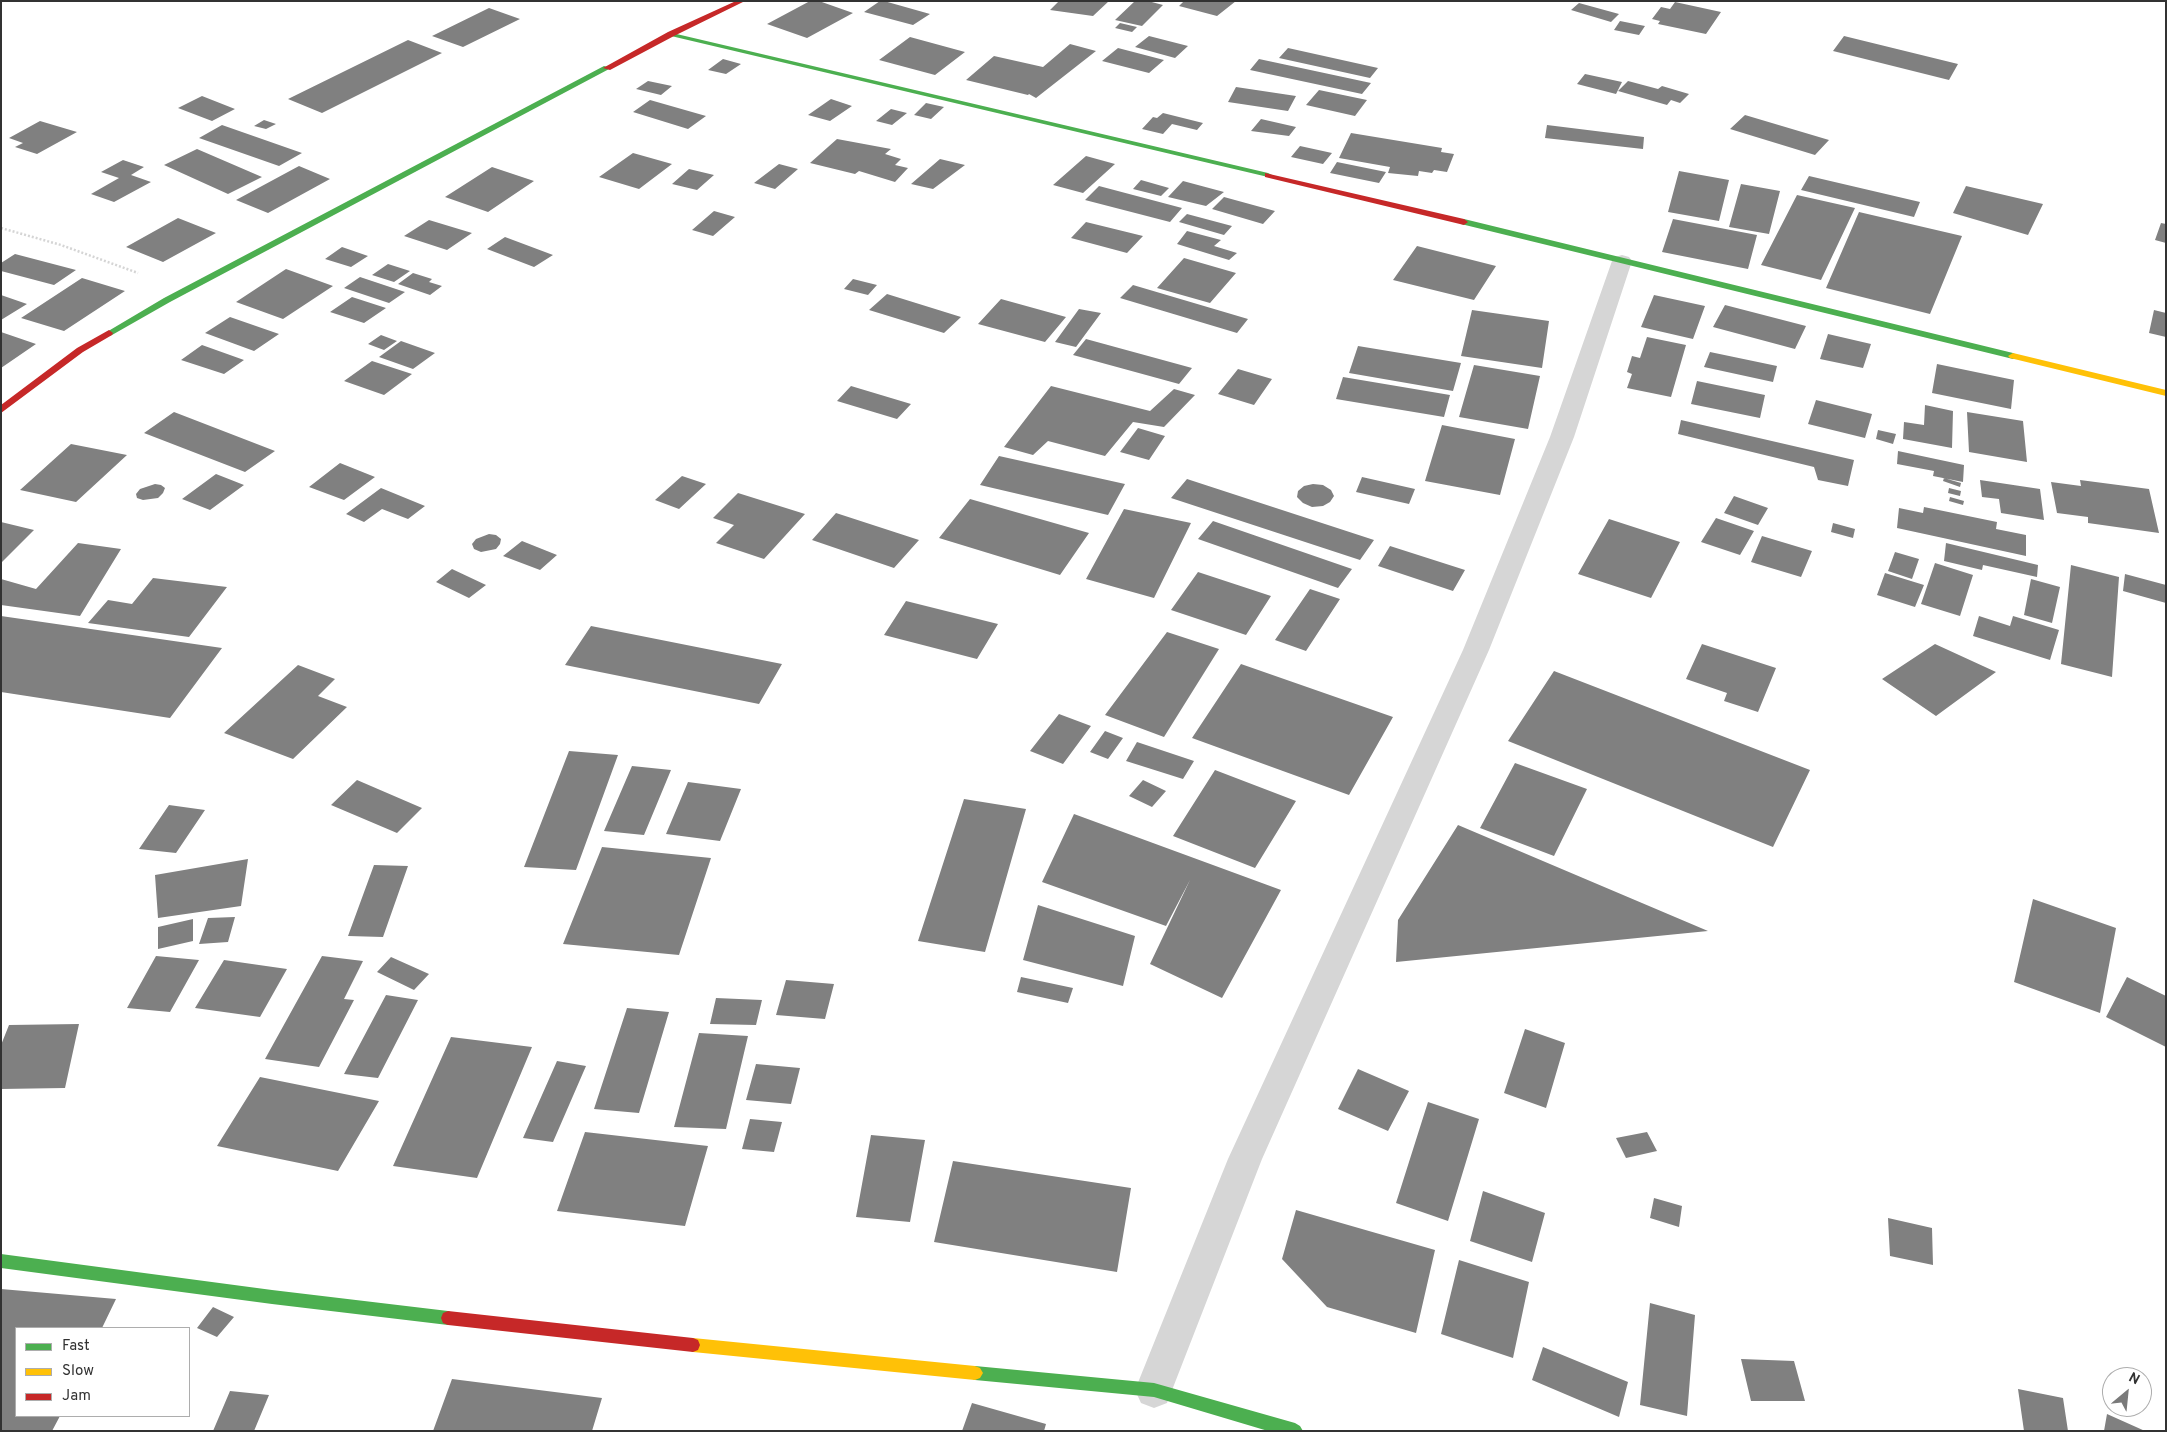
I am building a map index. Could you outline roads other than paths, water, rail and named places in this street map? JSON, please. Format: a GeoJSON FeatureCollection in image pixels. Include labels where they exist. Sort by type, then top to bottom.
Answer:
{"type":"FeatureCollection","features":[{"type":"Feature","properties":{"kind":"street"},"geometry":{"type":"LineString","coordinates":[[1,410],[80,350],[186,290],[671,34],[742,1]]}},
{"type":"Feature","properties":{"kind":"street"},"geometry":{"type":"LineString","coordinates":[[671,34],[1622,261],[2166,394]]}},
{"type":"Feature","properties":{"kind":"street"},"geometry":{"type":"LineString","coordinates":[[1154,1390],[1245,1160],[1476,650],[1562,437],[1622,261]]}},
{"type":"Feature","properties":{"kind":"street"},"geometry":{"type":"LineString","coordinates":[[1,1261],[272,1297],[571,1332],[755,1352],[1154,1390],[1295,1431]]}}]}
